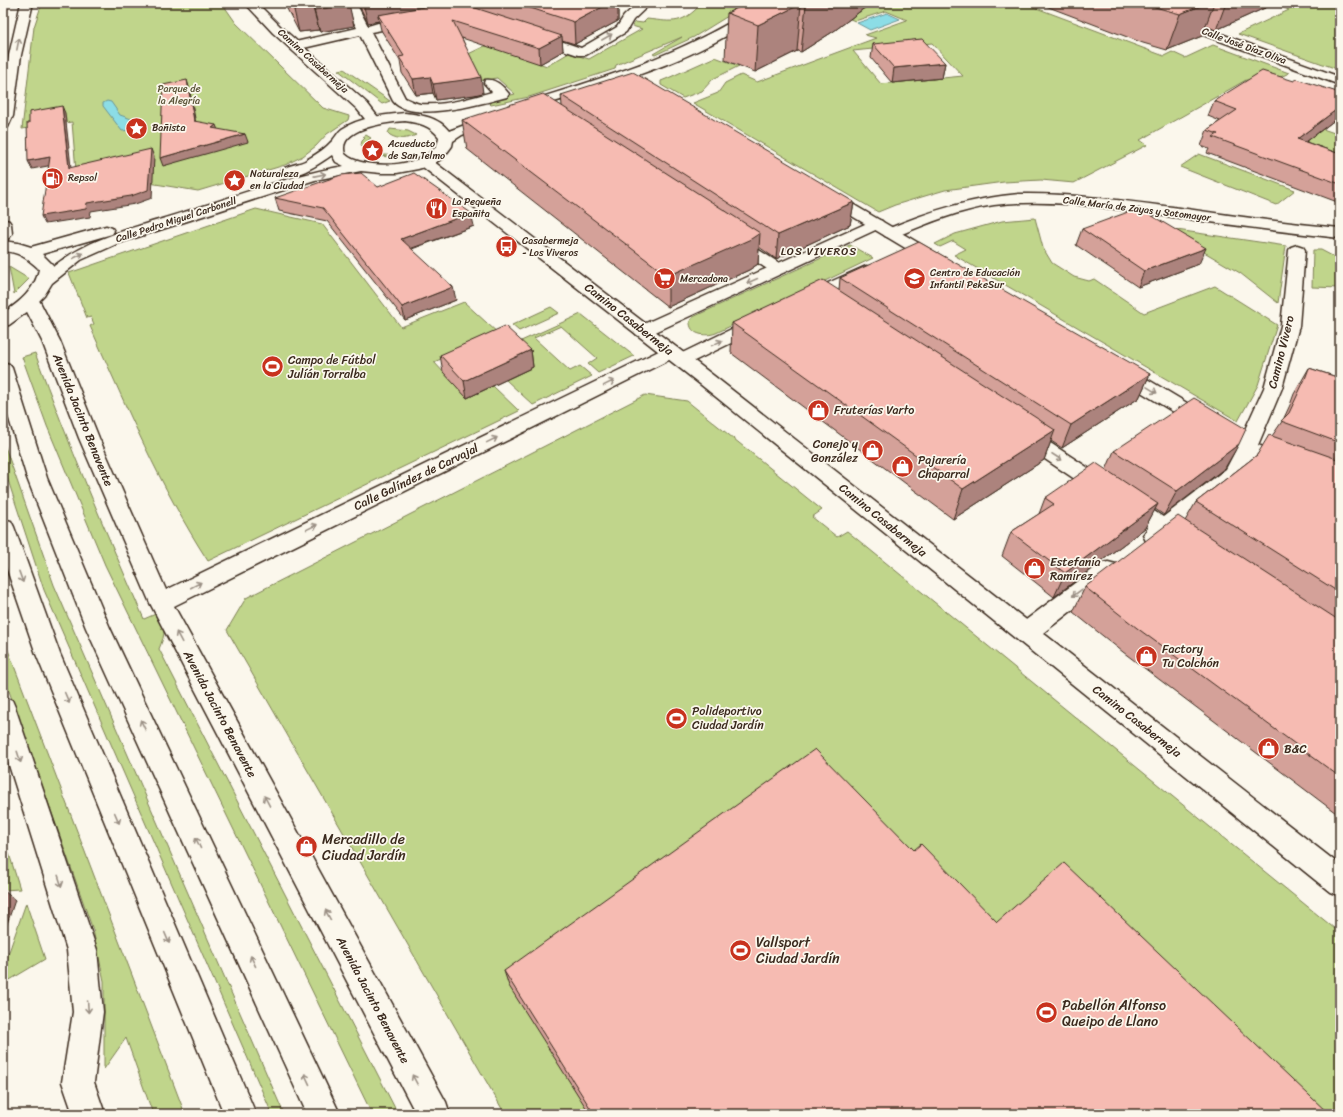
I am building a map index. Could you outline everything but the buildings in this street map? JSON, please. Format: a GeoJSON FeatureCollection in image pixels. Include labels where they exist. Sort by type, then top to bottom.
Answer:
{"type":"FeatureCollection","features":[{"type":"Feature","properties":{"kind":"street"},"geometry":{"type":"LineString","coordinates":[[3,124],[6,116],[15,55],[26,3]]}},
{"type":"Feature","properties":{"kind":"street","name":"Camino Casabermeja"},"geometry":{"type":"LineString","coordinates":[[251,3],[295,46],[362,106],[374,120]]}},
{"type":"Feature","properties":{"kind":"street"},"geometry":{"type":"LineString","coordinates":[[350,3],[400,100],[412,107],[432,108],[456,105],[502,94],[490,83]]}},
{"type":"Feature","properties":{"kind":"street"},"geometry":{"type":"LineString","coordinates":[[524,33],[582,52],[622,29],[628,18],[645,3]]}},
{"type":"Feature","properties":{"kind":"street"},"geometry":{"type":"LineString","coordinates":[[446,139],[457,132],[474,125],[624,75],[664,60],[708,40],[738,24],[769,3]]}},
{"type":"Feature","properties":{"kind":"street","name":"Calle José Díaz Oliva"},"geometry":{"type":"LineString","coordinates":[[1125,3],[1340,81]]}},
{"type":"Feature","properties":{"kind":"street"},"geometry":{"type":"LineString","coordinates":[[613,14],[628,18]]}},
{"type":"Feature","properties":{"kind":"street"},"geometry":{"type":"LineString","coordinates":[[295,46],[386,25]]}},
{"type":"Feature","properties":{"kind":"street"},"geometry":{"type":"LineString","coordinates":[[624,75],[642,85]]}},
{"type":"Feature","properties":{"kind":"street"},"geometry":{"type":"LineString","coordinates":[[427,121],[456,118],[529,106],[543,114]]}},
{"type":"Feature","properties":{"kind":"street","name":"Calle Pedro Miguel Carbonell"},"geometry":{"type":"LineString","coordinates":[[31,252],[106,231],[308,165],[336,145],[341,137],[352,129],[374,120],[405,117],[427,121]]}},
{"type":"Feature","properties":{"kind":"street"},"geometry":{"type":"LineString","coordinates":[[336,145],[338,154],[342,159],[359,167],[377,170],[403,168],[435,156],[445,146],[446,137],[439,126],[427,121]]}},
{"type":"Feature","properties":{"kind":"street","name":"Camino Casabermeja"},"geometry":{"type":"LineString","coordinates":[[424,161],[676,356],[1340,882]]}},
{"type":"Feature","properties":{"kind":"street","name":"Calle Pedro Miguel Carbonell"},"geometry":{"type":"LineString","coordinates":[[47,279],[75,257],[113,240],[312,176],[359,167]]}},
{"type":"Feature","properties":{"kind":"street"},"geometry":{"type":"LineString","coordinates":[[812,186],[891,233],[908,251],[952,270]]}},
{"type":"Feature","properties":{"kind":"street","name":"Calle María de Zayas y Sotomayor"},"geometry":{"type":"LineString","coordinates":[[891,233],[935,214],[972,205],[1019,199],[1060,199],[1114,204],[1286,228],[1340,233]]}},
{"type":"Feature","properties":{"kind":"street"},"geometry":{"type":"LineString","coordinates":[[3,224],[3,235]]}},
{"type":"Feature","properties":{"kind":"street"},"geometry":{"type":"LineString","coordinates":[[643,331],[876,224]]}},
{"type":"Feature","properties":{"kind":"street"},"geometry":{"type":"LineString","coordinates":[[725,235],[778,269]]}},
{"type":"Feature","properties":{"kind":"street"},"geometry":{"type":"LineString","coordinates":[[3,246],[14,247],[31,252],[47,268],[47,279],[31,302],[3,321]]}},
{"type":"Feature","properties":{"kind":"street","name":"Camino Vivero"},"geometry":{"type":"LineString","coordinates":[[1026,633],[1234,474],[1273,388],[1290,326],[1298,250]]}},
{"type":"Feature","properties":{"kind":"street"},"geometry":{"type":"LineString","coordinates":[[794,306],[882,264]]}},
{"type":"Feature","properties":{"kind":"street"},"geometry":{"type":"LineString","coordinates":[[814,296],[832,308]]}},
{"type":"Feature","properties":{"kind":"street","name":"Avenida Jacinto Benavente"},"geometry":{"type":"LineString","coordinates":[[31,302],[51,340],[89,438],[161,603],[434,1114]]}},
{"type":"Feature","properties":{"kind":"street","name":"Calle Galíndez de Carvajal"},"geometry":{"type":"LineString","coordinates":[[161,603],[201,582],[676,356],[774,316]]}},
{"type":"Feature","properties":{"kind":"street"},"geometry":{"type":"LineString","coordinates":[[1106,363],[1247,448],[1340,484]]}},
{"type":"Feature","properties":{"kind":"street"},"geometry":{"type":"LineString","coordinates":[[3,368],[37,478],[98,628],[324,1114]]}},
{"type":"Feature","properties":{"kind":"street"},"geometry":{"type":"LineString","coordinates":[[1005,422],[1203,553]]}},
{"type":"Feature","properties":{"kind":"street"},"geometry":{"type":"LineString","coordinates":[[3,527],[48,654],[240,1114]]}},
{"type":"Feature","properties":{"kind":"street"},"geometry":{"type":"LineString","coordinates":[[3,706],[82,950],[88,1012],[78,1082],[89,1114]]}},
{"type":"Feature","properties":{"kind":"green space","name":"Parque de la Alegría"},"geometry":{"type":"Polygon","coordinates":[[[42,3],[222,3],[236,23],[323,108],[349,116],[348,120],[327,134],[316,146],[303,156],[285,165],[198,191],[76,171],[72,122],[22,129],[34,27],[42,3]]]}},
{"type":"Feature","properties":{"kind":"green space"},"geometry":{"type":"Polygon","coordinates":[[[702,3],[749,3],[694,37],[655,55],[653,54],[682,37],[616,65],[615,69],[529,97],[491,105],[487,101],[515,94],[497,78],[478,81],[458,59],[487,45],[547,66],[569,53],[589,59],[642,29],[632,26],[635,22],[643,23],[647,19],[671,21],[683,19],[702,3]]]}},
{"type":"Feature","properties":{"kind":"green space"},"geometry":{"type":"Polygon","coordinates":[[[866,3],[984,3],[1001,7],[1012,3],[1023,3],[1164,56],[1172,52],[1185,58],[1213,45],[1289,73],[1268,83],[1246,80],[1140,140],[1147,145],[1074,183],[1041,180],[1004,182],[945,190],[895,205],[878,212],[693,103],[718,93],[725,83],[741,75],[757,82],[876,38],[865,35],[907,20],[886,11],[855,21],[850,19],[866,7],[866,3]],[[932,43],[853,51],[881,84],[963,76],[932,43]]]}},
{"type":"Feature","properties":{"kind":"green space"},"geometry":{"type":"Polygon","coordinates":[[[1271,3],[1340,3],[1340,70],[1238,34],[1289,10],[1271,3]]]}},
{"type":"Feature","properties":{"kind":"green space"},"geometry":{"type":"Polygon","coordinates":[[[715,57],[739,66],[713,79],[702,91],[683,98],[661,85],[661,81],[715,57]]]}},
{"type":"Feature","properties":{"kind":"green space"},"geometry":{"type":"Polygon","coordinates":[[[344,69],[390,101],[382,104],[338,70],[344,69]]]}},
{"type":"Feature","properties":{"kind":"green space"},"geometry":{"type":"Polygon","coordinates":[[[1280,114],[1340,135],[1340,158],[1258,128],[1280,114]]]}},
{"type":"Feature","properties":{"kind":"green space"},"geometry":{"type":"Polygon","coordinates":[[[390,129],[408,131],[416,135],[406,138],[396,138],[388,133],[390,129]]]}},
{"type":"Feature","properties":{"kind":"green space"},"geometry":{"type":"Polygon","coordinates":[[[366,135],[371,138],[367,141],[367,145],[373,150],[386,155],[393,154],[399,158],[394,159],[392,157],[374,156],[361,145],[365,138],[363,137],[366,135]]]}},
{"type":"Feature","properties":{"kind":"green space"},"geometry":{"type":"Polygon","coordinates":[[[1199,154],[1295,190],[1276,205],[1180,167],[1199,154]]]}},
{"type":"Feature","properties":{"kind":"green space","name":"Campo de Fútbol Julíán Torralba"},"geometry":{"type":"Polygon","coordinates":[[[256,209],[322,224],[401,327],[464,302],[499,334],[434,362],[467,398],[493,386],[519,411],[208,561],[174,504],[144,446],[90,326],[94,324],[91,317],[87,318],[69,273],[256,209]]]}},
{"type":"Feature","properties":{"kind":"green space"},"geometry":{"type":"Polygon","coordinates":[[[1035,218],[1043,248],[1052,263],[1074,277],[1089,281],[1094,279],[1144,313],[1215,286],[1277,325],[1258,385],[1238,421],[954,255],[966,249],[953,241],[940,247],[935,244],[955,234],[1002,221],[1035,218]]]}},
{"type":"Feature","properties":{"kind":"green space"},"geometry":{"type":"Polygon","coordinates":[[[1163,228],[1286,246],[1278,303],[1240,273],[1163,228]]]}},
{"type":"Feature","properties":{"kind":"green space"},"geometry":{"type":"Polygon","coordinates":[[[850,245],[873,258],[716,333],[708,335],[699,334],[690,326],[690,321],[693,317],[850,245]]]}},
{"type":"Feature","properties":{"kind":"green space"},"geometry":{"type":"Polygon","coordinates":[[[1313,250],[1321,250],[1340,260],[1340,288],[1312,287],[1313,250]]]}},
{"type":"Feature","properties":{"kind":"green space"},"geometry":{"type":"Polygon","coordinates":[[[9,267],[29,279],[14,294],[9,267]]]}},
{"type":"Feature","properties":{"kind":"green space"},"geometry":{"type":"Polygon","coordinates":[[[551,307],[559,313],[519,331],[512,325],[551,307]]]}},
{"type":"Feature","properties":{"kind":"green space"},"geometry":{"type":"Polygon","coordinates":[[[581,314],[634,356],[598,373],[588,364],[597,358],[561,326],[534,338],[570,371],[580,366],[592,376],[533,405],[506,380],[533,367],[510,346],[581,314]]]}},
{"type":"Feature","properties":{"kind":"green space"},"geometry":{"type":"Polygon","coordinates":[[[35,353],[87,487],[144,619],[158,613],[164,626],[164,634],[159,649],[398,1114],[372,1114],[105,565],[47,426],[22,357],[35,353]]]}},
{"type":"Feature","properties":{"kind":"green space","name":"Polideportivo Ciudad Jardín"},"geometry":{"type":"Polygon","coordinates":[[[645,395],[687,401],[822,510],[812,517],[837,537],[847,531],[1340,933],[1340,1114],[505,1114],[227,630],[246,598],[645,395]]]}},
{"type":"Feature","properties":{"kind":"green space"},"geometry":{"type":"Polygon","coordinates":[[[3,441],[54,585],[284,1114],[272,1114],[44,590],[3,465],[3,441]]]}},
{"type":"Feature","properties":{"kind":"green space"},"geometry":{"type":"Polygon","coordinates":[[[3,637],[185,1114],[153,1114],[126,1038],[104,1069],[104,981],[93,930],[3,674],[3,637]]]}},
{"type":"Feature","properties":{"kind":"green space"},"geometry":{"type":"Polygon","coordinates":[[[3,834],[20,889],[3,890],[3,834]]]}},
{"type":"Feature","properties":{"kind":"green space"},"geometry":{"type":"Polygon","coordinates":[[[26,903],[45,959],[3,984],[3,969],[26,903]]]}},
{"type":"Feature","properties":{"kind":"water"},"geometry":{"type":"Polygon","coordinates":[[[887,13],[900,19],[870,30],[857,23],[887,13]]]}},
{"type":"Feature","properties":{"kind":"water"},"geometry":{"type":"Polygon","coordinates":[[[107,101],[111,102],[120,115],[140,122],[144,126],[140,129],[122,131],[103,106],[103,103],[107,101]]]}},
{"type":"Feature","properties":{"kind":"place","name":"Bañista"},"geometry":{"type":"Point","coordinates":[137,128]}},
{"type":"Feature","properties":{"kind":"place","name":"Acueducto de San Telmo"},"geometry":{"type":"Point","coordinates":[372,150]}},
{"type":"Feature","properties":{"kind":"place","name":"Repsol"},"geometry":{"type":"Point","coordinates":[53,178]}},
{"type":"Feature","properties":{"kind":"place","name":"Naturaleza en la Ciudad"},"geometry":{"type":"Point","coordinates":[235,180]}},
{"type":"Feature","properties":{"kind":"place","name":"La Pequeña Españita"},"geometry":{"type":"Point","coordinates":[437,208]}},
{"type":"Feature","properties":{"kind":"place","name":"Casabermeja - Los Viveros"},"geometry":{"type":"Point","coordinates":[506,247]}},
{"type":"Feature","properties":{"kind":"place","name":"Mercadona"},"geometry":{"type":"Point","coordinates":[665,279]}},
{"type":"Feature","properties":{"kind":"place","name":"Centro de Educación Infantil PekeSur"},"geometry":{"type":"Point","coordinates":[915,279]}},
{"type":"Feature","properties":{"kind":"place","name":"Campo de Fútbol Julíán Torralba"},"geometry":{"type":"Point","coordinates":[273,367]}},
{"type":"Feature","properties":{"kind":"place","name":"Fruterías Varto"},"geometry":{"type":"Point","coordinates":[819,410]}},
{"type":"Feature","properties":{"kind":"place","name":"Conejo y González"},"geometry":{"type":"Point","coordinates":[873,451]}},
{"type":"Feature","properties":{"kind":"place","name":"Pajarería Chaparral"},"geometry":{"type":"Point","coordinates":[902,467]}},
{"type":"Feature","properties":{"kind":"place","name":"Estefanía Ramírez"},"geometry":{"type":"Point","coordinates":[1034,569]}},
{"type":"Feature","properties":{"kind":"place","name":"Factory Tu Colchón"},"geometry":{"type":"Point","coordinates":[1147,656]}},
{"type":"Feature","properties":{"kind":"place","name":"Polideportivo Ciudad Jardín"},"geometry":{"type":"Point","coordinates":[677,718]}},
{"type":"Feature","properties":{"kind":"place","name":"B&C"},"geometry":{"type":"Point","coordinates":[1268,749]}},
{"type":"Feature","properties":{"kind":"place","name":"Mercadillo de Ciudad Jardín"},"geometry":{"type":"Point","coordinates":[306,847]}},
{"type":"Feature","properties":{"kind":"place","name":"Vallsport Ciudad Jardín"},"geometry":{"type":"Point","coordinates":[741,950]}},
{"type":"Feature","properties":{"kind":"place","name":"Pabellón Alfonso Queipo de Llano"},"geometry":{"type":"Point","coordinates":[1046,1013]}},
{"type":"Feature","properties":{"kind":"district","name":"LOS VIVEROS"},"geometry":{"type":"Point","coordinates":[819,251]}}]}
